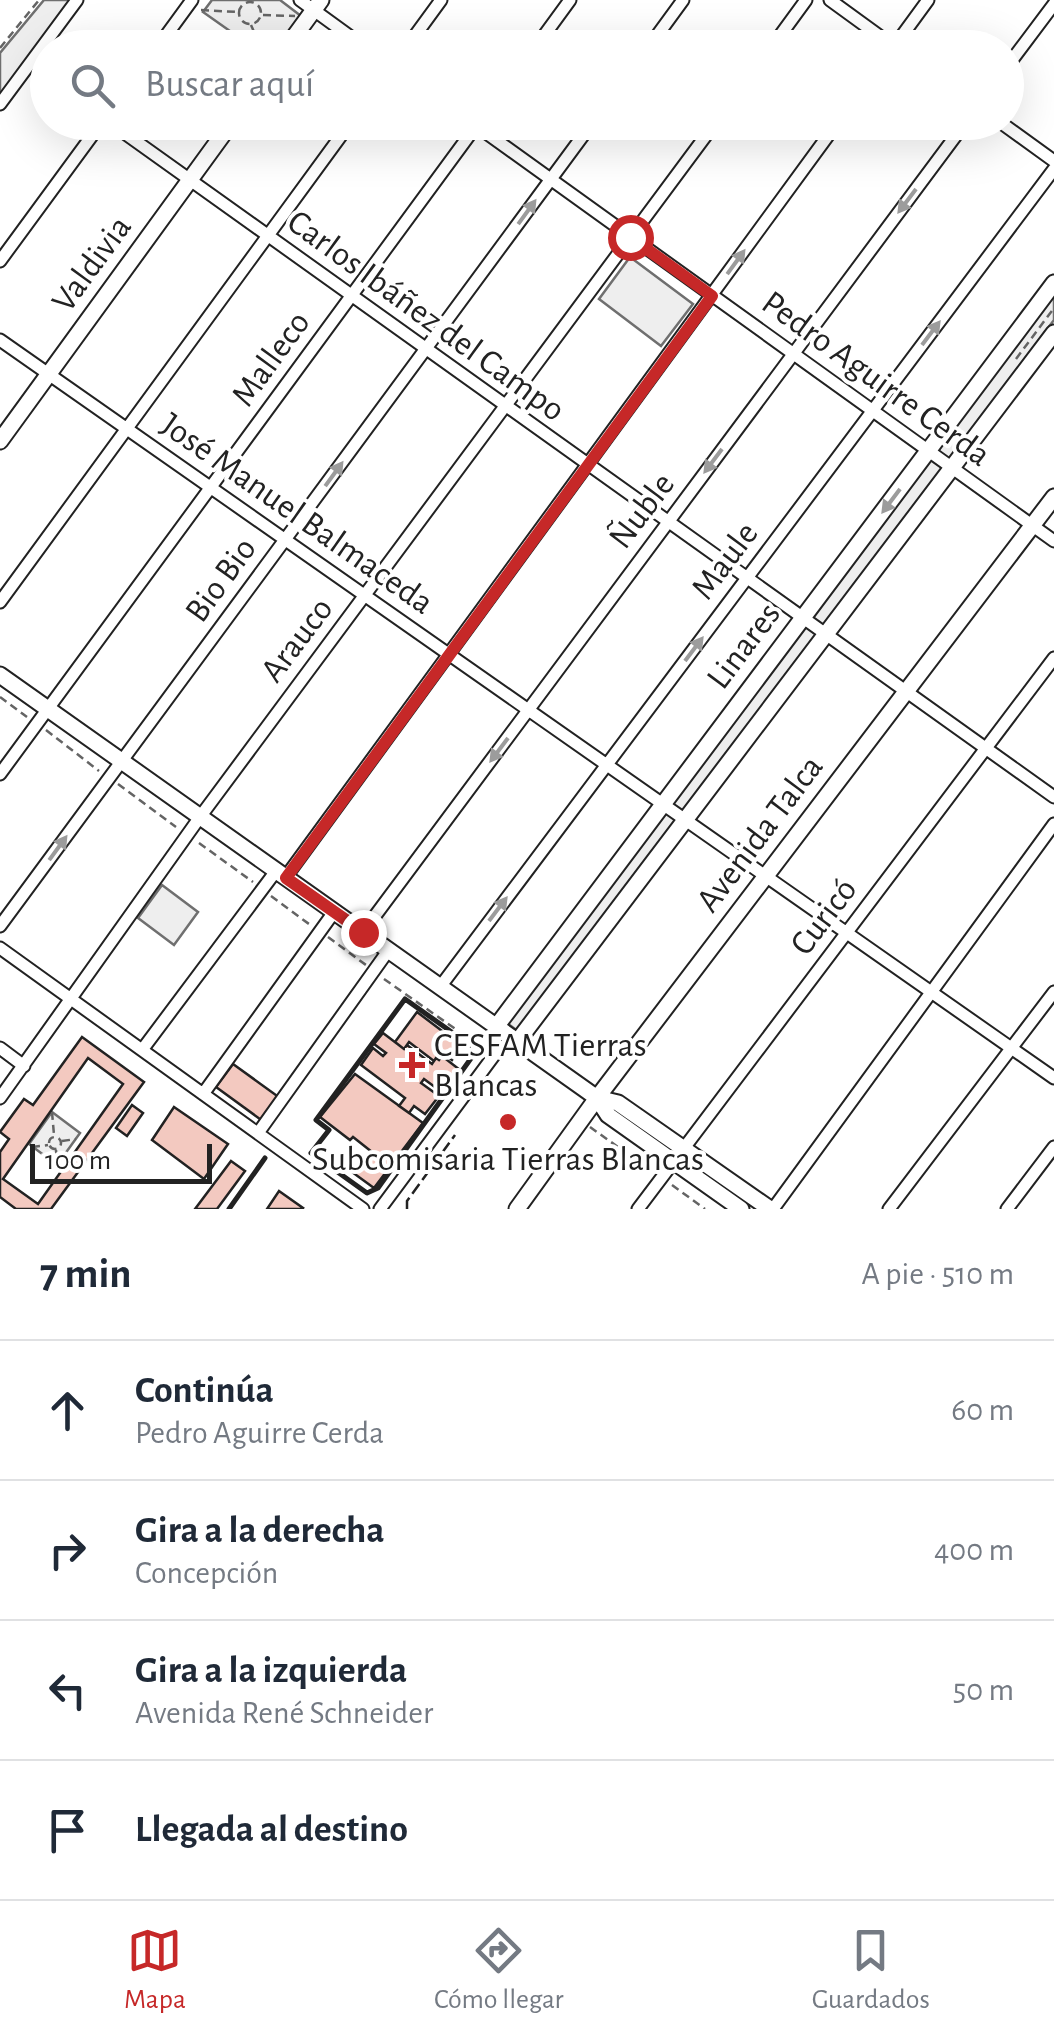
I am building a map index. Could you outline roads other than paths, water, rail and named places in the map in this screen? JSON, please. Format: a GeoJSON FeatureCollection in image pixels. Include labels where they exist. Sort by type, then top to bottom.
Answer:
{"type":"FeatureCollection","features":[{"type":"Feature","properties":{"kind":"main road"},"geometry":{"type":"LineString","coordinates":[[297,30],[311,6]]}},
{"type":"Feature","properties":{"kind":"main road","name":"Valdivia"},"geometry":{"type":"LineString","coordinates":[[0,441],[219,140]]}},
{"type":"Feature","properties":{"kind":"main road","name":"Linares"},"geometry":{"type":"LineString","coordinates":[[496,1027],[1054,283]]}},
{"type":"Feature","properties":{"kind":"main road","name":"Linares"},"geometry":{"type":"LineString","coordinates":[[517,1042],[1054,333]]}},
{"type":"Feature","properties":{"kind":"main road","name":"Avenida Talca"},"geometry":{"type":"LineString","coordinates":[[517,1209],[1054,497]]}},
{"type":"Feature","properties":{"kind":"main road"},"geometry":{"type":"LineString","coordinates":[[0,675],[597,1098],[618,1103],[742,1209]]}},
{"type":"Feature","properties":{"kind":"main road"},"geometry":{"type":"LineString","coordinates":[[678,1155],[771,1209]]}},
{"type":"Feature","properties":{"kind":"street"},"geometry":{"type":"LineString","coordinates":[[55,30],[77,0]]}},
{"type":"Feature","properties":{"kind":"street"},"geometry":{"type":"LineString","coordinates":[[419,30],[441,0]]}},
{"type":"Feature","properties":{"kind":"street"},"geometry":{"type":"LineString","coordinates":[[548,30],[570,0]]}},
{"type":"Feature","properties":{"kind":"street"},"geometry":{"type":"LineString","coordinates":[[661,30],[683,0]]}},
{"type":"Feature","properties":{"kind":"street"},"geometry":{"type":"LineString","coordinates":[[784,30],[806,0]]}},
{"type":"Feature","properties":{"kind":"street"},"geometry":{"type":"LineString","coordinates":[[830,0],[871,30]]}},
{"type":"Feature","properties":{"kind":"street"},"geometry":{"type":"LineString","coordinates":[[906,30],[928,0]]}},
{"type":"Feature","properties":{"kind":"street"},"geometry":{"type":"LineString","coordinates":[[1024,44],[1054,4]]}},
{"type":"Feature","properties":{"kind":"street"},"geometry":{"type":"LineString","coordinates":[[170,30],[188,5]]}},
{"type":"Feature","properties":{"kind":"street"},"geometry":{"type":"LineString","coordinates":[[311,6],[342,30]]}},
{"type":"Feature","properties":{"kind":"street"},"geometry":{"type":"LineString","coordinates":[[0,104],[30,63]]}},
{"type":"Feature","properties":{"kind":"street"},"geometry":{"type":"LineString","coordinates":[[0,261],[91,140]]}},
{"type":"Feature","properties":{"kind":"street","name":"Carlos Ibáñez del Campo"},"geometry":{"type":"LineString","coordinates":[[131,140],[1054,797]]}},
{"type":"Feature","properties":{"kind":"street"},"geometry":{"type":"LineString","coordinates":[[0,602],[338,140]]}},
{"type":"Feature","properties":{"kind":"street","name":"Malleco"},"geometry":{"type":"LineString","coordinates":[[0,774],[464,140]]}},
{"type":"Feature","properties":{"kind":"street","name":"Pedro Aguirre Cerda"},"geometry":{"type":"LineString","coordinates":[[497,140],[1054,541]]}},
{"type":"Feature","properties":{"kind":"street","name":"Bio Bio"},"geometry":{"type":"LineString","coordinates":[[0,926],[580,140]]}},
{"type":"Feature","properties":{"kind":"street","name":"Arauco"},"geometry":{"type":"LineString","coordinates":[[0,1098],[200,817],[703,140]]}},
{"type":"Feature","properties":{"kind":"street"},"geometry":{"type":"LineString","coordinates":[[142,1050],[262,889],[281,874],[449,654],[825,140]]}},
{"type":"Feature","properties":{"kind":"street","name":"Ñuble"},"geometry":{"type":"LineString","coordinates":[[363,932],[953,140]]}},
{"type":"Feature","properties":{"kind":"street"},"geometry":{"type":"LineString","coordinates":[[1023,140],[1054,165]]}},
{"type":"Feature","properties":{"kind":"street","name":"Maule"},"geometry":{"type":"LineString","coordinates":[[440,987],[1054,165]]}},
{"type":"Feature","properties":{"kind":"street","name":"José Manuel Balmaceda"},"geometry":{"type":"LineString","coordinates":[[0,340],[1054,1078]]}},
{"type":"Feature","properties":{"kind":"street","name":"Curicó"},"geometry":{"type":"LineString","coordinates":[[638,1209],[1054,658]]}},
{"type":"Feature","properties":{"kind":"street"},"geometry":{"type":"LineString","coordinates":[[771,1209],[1054,824]]}},
{"type":"Feature","properties":{"kind":"street"},"geometry":{"type":"LineString","coordinates":[[202,1094],[334,912]]}},
{"type":"Feature","properties":{"kind":"street"},"geometry":{"type":"LineString","coordinates":[[0,948],[363,1209]]}},
{"type":"Feature","properties":{"kind":"street"},"geometry":{"type":"LineString","coordinates":[[258,1133],[388,950]]}},
{"type":"Feature","properties":{"kind":"street"},"geometry":{"type":"LineString","coordinates":[[890,1209],[1054,992]]}},
{"type":"Feature","properties":{"kind":"street"},"geometry":{"type":"LineString","coordinates":[[380,1209],[494,1055],[496,1027]]}},
{"type":"Feature","properties":{"kind":"street","name":"Linares"},"geometry":{"type":"LineString","coordinates":[[494,1055],[517,1042]]}},
{"type":"Feature","properties":{"kind":"street"},"geometry":{"type":"LineString","coordinates":[[0,1048],[24,1066]]}},
{"type":"Feature","properties":{"kind":"street"},"geometry":{"type":"LineString","coordinates":[[1008,1209],[1054,1147]]}},
{"type":"Feature","properties":{"kind":"place","name":"CESFAM Tierras Blancas"},"geometry":{"type":"Point","coordinates":[412,1065]}},
{"type":"Feature","properties":{"kind":"place","name":"Subcomisaria Tierras Blancas"},"geometry":{"type":"Point","coordinates":[508,1122]}}]}
